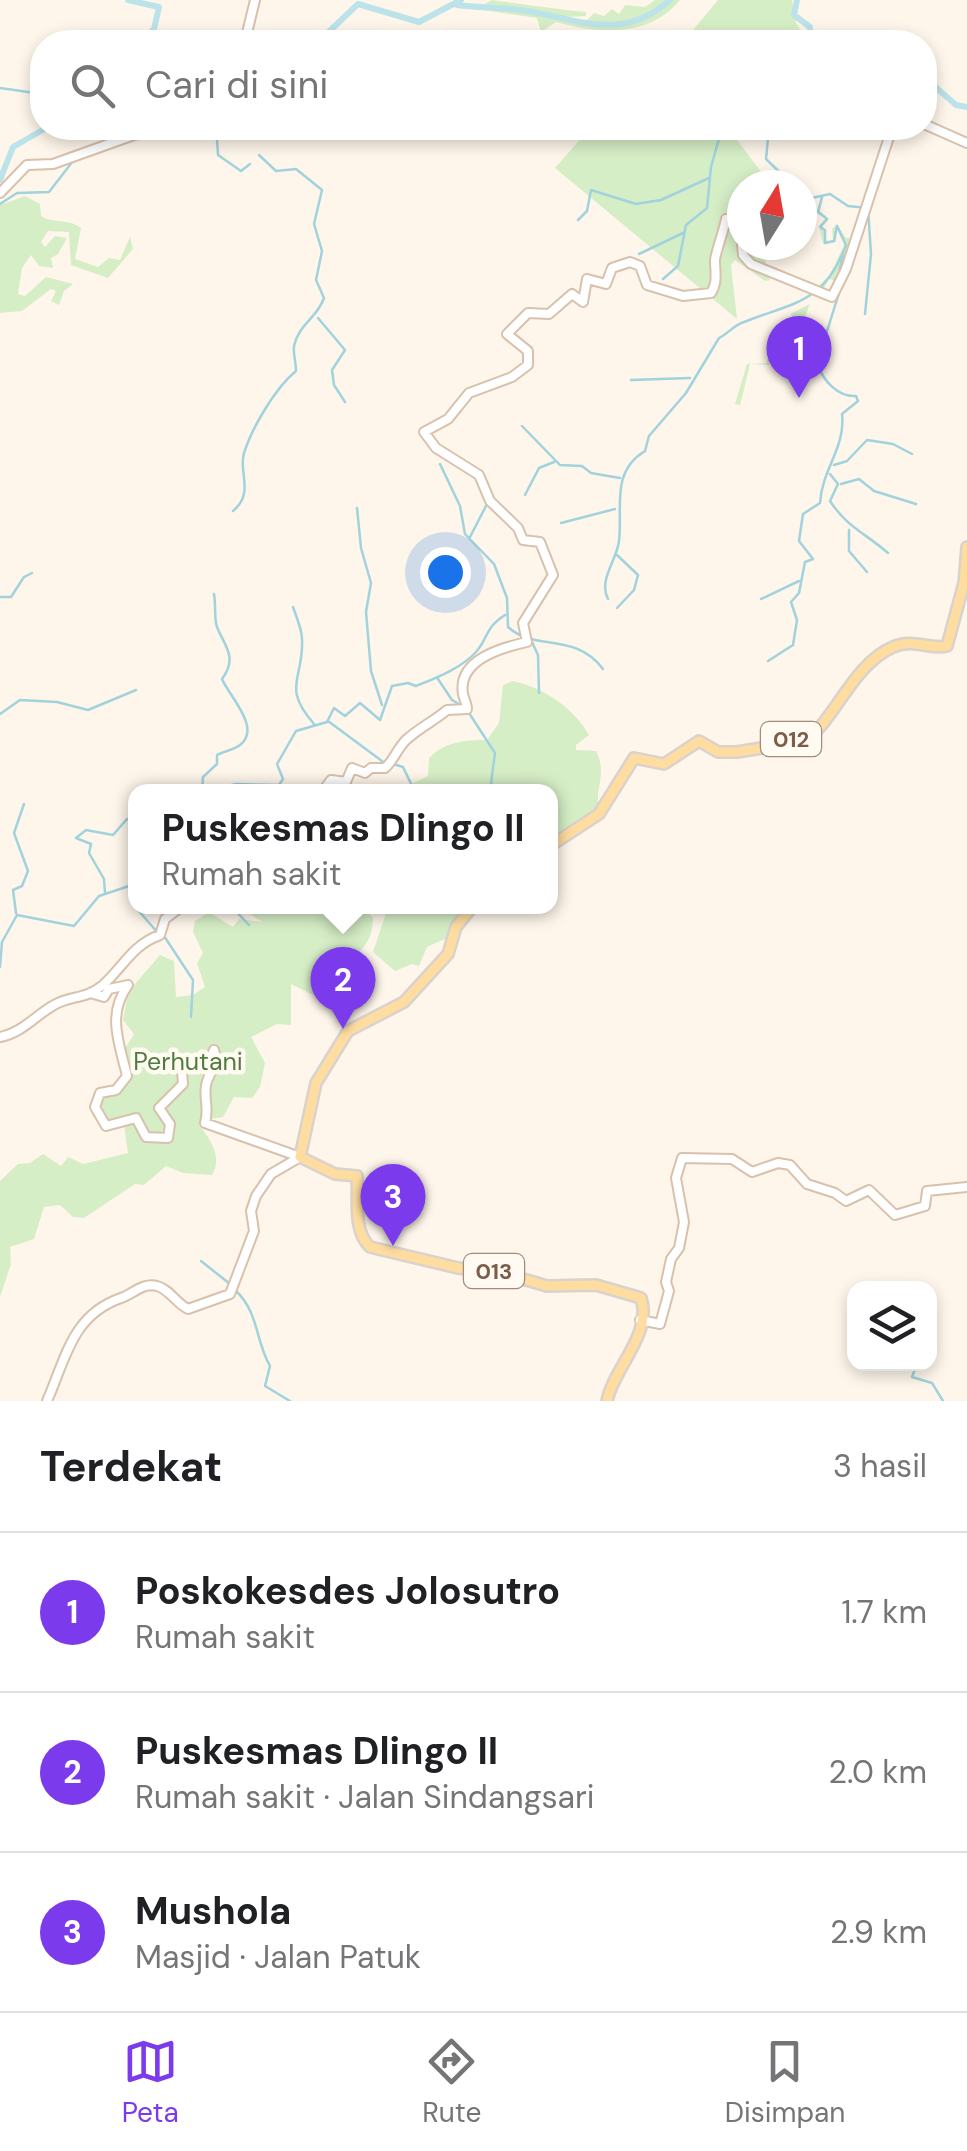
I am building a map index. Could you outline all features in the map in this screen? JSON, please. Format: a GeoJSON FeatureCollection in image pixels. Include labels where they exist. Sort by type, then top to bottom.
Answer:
{"type":"FeatureCollection","features":[{"type":"Feature","properties":{"kind":"main road","name":"012"},"geometry":{"type":"LineString","coordinates":[[558,841],[599,814],[634,758],[668,763],[699,741],[721,752],[762,748],[780,733],[807,740],[863,671],[889,649],[921,642],[947,646],[964,583],[967,548]]}},
{"type":"Feature","properties":{"kind":"main road"},"geometry":{"type":"LineString","coordinates":[[303,1155],[316,1084],[346,1034],[404,1002],[448,954],[456,928],[467,914]]}},
{"type":"Feature","properties":{"kind":"main road","name":"013"},"geometry":{"type":"LineString","coordinates":[[303,1155],[335,1174],[357,1176],[358,1214],[363,1240],[370,1248],[458,1268],[499,1272],[546,1286],[591,1285],[627,1291],[643,1300],[640,1320]]}},
{"type":"Feature","properties":{"kind":"main road"},"geometry":{"type":"LineString","coordinates":[[607,1401],[625,1367],[640,1320]]}},
{"type":"Feature","properties":{"kind":"street"},"geometry":{"type":"LineString","coordinates":[[247,30],[255,0]]}},
{"type":"Feature","properties":{"kind":"street"},"geometry":{"type":"LineString","coordinates":[[937,130],[967,143]]}},
{"type":"Feature","properties":{"kind":"street"},"geometry":{"type":"LineString","coordinates":[[0,193],[24,166],[73,158],[121,140]]}},
{"type":"Feature","properties":{"kind":"street"},"geometry":{"type":"LineString","coordinates":[[747,260],[832,297],[888,140]]}},
{"type":"Feature","properties":{"kind":"street"},"geometry":{"type":"LineString","coordinates":[[329,784],[332,780],[346,782],[352,768],[364,774],[391,764],[397,750],[426,724],[438,721],[447,710],[466,710],[462,692],[465,678],[494,649],[527,640],[522,622],[554,575],[541,543],[523,540],[518,528],[490,501],[479,475],[433,446],[424,432],[448,419],[469,393],[526,368],[528,351],[507,336],[508,332],[530,312],[544,315],[560,308],[572,294],[583,302],[587,279],[606,284],[612,268],[632,262],[640,266],[647,285],[683,296],[712,292],[715,255],[727,218]]}},
{"type":"Feature","properties":{"kind":"street"},"geometry":{"type":"LineString","coordinates":[[0,1037],[13,1034],[58,1003],[83,1000],[101,987],[137,944],[161,934],[165,919],[172,914]]}},
{"type":"Feature","properties":{"kind":"street"},"geometry":{"type":"LineString","coordinates":[[90,993],[104,997],[108,989],[128,985],[115,1012],[118,1052],[128,1076],[116,1090],[98,1097],[95,1110],[103,1123],[111,1127],[137,1119],[146,1138],[168,1138],[170,1124],[159,1108],[184,1084],[181,1060],[208,1062],[214,1050],[215,1070],[206,1087],[210,1108],[204,1122],[303,1155]]}},
{"type":"Feature","properties":{"kind":"street"},"geometry":{"type":"LineString","coordinates":[[48,1401],[64,1353],[85,1319],[102,1304],[153,1285],[188,1309],[224,1299],[234,1288],[255,1228],[251,1210],[256,1196],[272,1174],[303,1155]]}},
{"type":"Feature","properties":{"kind":"street"},"geometry":{"type":"LineString","coordinates":[[640,1320],[660,1324],[668,1296],[667,1277],[684,1222],[676,1178],[682,1158],[732,1160],[752,1172],[778,1163],[790,1165],[807,1184],[835,1192],[846,1201],[869,1190],[895,1215],[926,1206],[927,1191],[967,1187]]}},
{"type":"Feature","properties":{"kind":"green space"},"geometry":{"type":"Polygon","coordinates":[[[492,0],[586,12],[586,16],[568,17],[586,21],[594,13],[604,16],[612,9],[619,14],[625,5],[645,7],[655,0],[680,0],[653,21],[622,30],[556,22],[540,30],[537,18],[483,10],[483,5],[492,0]]]}},
{"type":"Feature","properties":{"kind":"green space"},"geometry":{"type":"Polygon","coordinates":[[[718,0],[792,0],[800,30],[693,30],[718,0]]]}},
{"type":"Feature","properties":{"kind":"green space"},"geometry":{"type":"Polygon","coordinates":[[[580,140],[737,140],[760,170],[727,170],[727,260],[735,260],[731,265],[737,319],[555,168],[580,140]]]}},
{"type":"Feature","properties":{"kind":"green space"},"geometry":{"type":"Polygon","coordinates":[[[25,196],[40,204],[41,216],[81,228],[75,259],[98,267],[109,258],[120,260],[130,237],[133,249],[108,278],[71,265],[69,232],[48,231],[41,242],[45,247],[55,236],[67,238],[51,258],[53,268],[39,266],[31,255],[22,268],[18,294],[25,296],[46,277],[73,284],[64,291],[59,305],[51,301],[56,291],[51,289],[22,311],[0,313],[0,205],[25,196]]]}},
{"type":"Feature","properties":{"kind":"green space"},"geometry":{"type":"Polygon","coordinates":[[[823,197],[820,211],[829,219],[823,226],[827,242],[833,240],[832,229],[837,224],[845,237],[852,239],[838,282],[829,279],[823,290],[817,288],[830,275],[844,245],[837,227],[836,242],[823,244],[819,226],[826,218],[817,210],[823,197]]]}},
{"type":"Feature","properties":{"kind":"green space"},"geometry":{"type":"Polygon","coordinates":[[[735,260],[765,260],[770,280],[765,281],[735,260]]]}},
{"type":"Feature","properties":{"kind":"green space"},"geometry":{"type":"Polygon","coordinates":[[[810,304],[798,335],[787,338],[782,366],[785,337],[781,335],[773,339],[769,365],[750,364],[740,405],[735,404],[747,364],[767,363],[771,338],[779,333],[792,335],[794,326],[787,320],[799,320],[790,314],[810,304]]]}},
{"type":"Feature","properties":{"kind":"green space"},"geometry":{"type":"Polygon","coordinates":[[[513,681],[525,684],[567,708],[589,735],[576,745],[576,750],[596,751],[599,759],[599,810],[558,835],[558,784],[411,784],[428,776],[429,758],[441,748],[463,741],[487,740],[499,723],[503,685],[513,681]]]}},
{"type":"Feature","properties":{"kind":"green space","name":"Perhutani"},"geometry":{"type":"Polygon","coordinates":[[[206,914],[233,927],[239,919],[262,922],[250,914],[369,914],[373,918],[367,942],[353,961],[336,998],[323,1000],[291,984],[291,1025],[277,1024],[251,1037],[265,1063],[260,1087],[252,1098],[234,1097],[223,1117],[200,1121],[216,1155],[212,1175],[183,1173],[166,1166],[144,1185],[135,1184],[84,1218],[73,1217],[60,1205],[44,1207],[34,1239],[10,1247],[11,1264],[0,1297],[0,1181],[18,1164],[30,1163],[43,1154],[61,1166],[68,1157],[83,1164],[128,1153],[123,1118],[107,1122],[97,1108],[101,1095],[118,1091],[129,1078],[121,1055],[134,1034],[123,1020],[128,992],[160,955],[174,961],[176,997],[193,995],[205,987],[197,963],[203,953],[193,932],[195,921],[206,914]]]}},
{"type":"Feature","properties":{"kind":"green space"},"geometry":{"type":"Polygon","coordinates":[[[386,914],[461,914],[447,938],[427,947],[419,966],[412,964],[395,971],[373,952],[386,914]]]}},
{"type":"Feature","properties":{"kind":"waterway"},"geometry":{"type":"LineString","coordinates":[[128,0],[159,7],[153,30]]}},
{"type":"Feature","properties":{"kind":"waterway"},"geometry":{"type":"LineString","coordinates":[[331,30],[358,4],[419,22],[461,0]]}},
{"type":"Feature","properties":{"kind":"waterway"},"geometry":{"type":"LineString","coordinates":[[457,5],[519,10],[602,25],[636,20],[670,0]]}},
{"type":"Feature","properties":{"kind":"waterway"},"geometry":{"type":"LineString","coordinates":[[797,0],[794,15],[810,30]]}},
{"type":"Feature","properties":{"kind":"waterway"},"geometry":{"type":"LineString","coordinates":[[0,88],[30,92]]}},
{"type":"Feature","properties":{"kind":"waterway"},"geometry":{"type":"LineString","coordinates":[[937,88],[956,105],[967,107]]}},
{"type":"Feature","properties":{"kind":"waterway"},"geometry":{"type":"LineString","coordinates":[[0,180],[13,147],[30,137]]}},
{"type":"Feature","properties":{"kind":"waterway"},"geometry":{"type":"LineString","coordinates":[[217,140],[218,155],[241,171],[250,164]]}},
{"type":"Feature","properties":{"kind":"waterway"},"geometry":{"type":"LineString","coordinates":[[663,279],[678,266],[686,225],[707,208],[719,140]]}},
{"type":"Feature","properties":{"kind":"waterway"},"geometry":{"type":"LineString","coordinates":[[768,140],[766,159],[777,170]]}},
{"type":"Feature","properties":{"kind":"waterway"},"geometry":{"type":"LineString","coordinates":[[233,511],[243,497],[243,460],[248,443],[272,398],[296,371],[296,339],[324,298],[316,280],[322,251],[314,224],[322,190],[296,169],[276,171],[259,155]]}},
{"type":"Feature","properties":{"kind":"waterway"},"geometry":{"type":"LineString","coordinates":[[0,204],[17,193],[49,192],[73,161]]}},
{"type":"Feature","properties":{"kind":"waterway"},"geometry":{"type":"LineString","coordinates":[[578,220],[587,211],[591,190],[636,204],[661,200],[709,178]]}},
{"type":"Feature","properties":{"kind":"waterway"},"geometry":{"type":"LineString","coordinates":[[817,197],[830,194],[848,206],[868,208],[871,254],[865,314]]}},
{"type":"Feature","properties":{"kind":"waterway"},"geometry":{"type":"LineString","coordinates":[[608,599],[605,585],[618,548],[622,480],[634,460],[645,451],[649,436],[686,393],[719,338],[740,323],[806,298],[828,279],[837,264],[846,245],[837,226],[834,241],[825,243],[825,230],[820,227],[827,219],[818,212],[822,197]]}},
{"type":"Feature","properties":{"kind":"waterway"},"geometry":{"type":"LineString","coordinates":[[639,254],[683,233]]}},
{"type":"Feature","properties":{"kind":"waterway"},"geometry":{"type":"LineString","coordinates":[[837,281],[843,255]]}},
{"type":"Feature","properties":{"kind":"waterway"},"geometry":{"type":"LineString","coordinates":[[768,661],[793,645],[797,620],[791,602],[799,593],[805,562],[813,559],[799,541],[803,514],[820,503],[841,437],[842,414],[858,401],[856,396],[832,387],[817,363],[839,293]]}},
{"type":"Feature","properties":{"kind":"waterway"},"geometry":{"type":"LineString","coordinates":[[318,318],[345,350],[332,370],[334,385],[345,402]]}},
{"type":"Feature","properties":{"kind":"waterway"},"geometry":{"type":"LineString","coordinates":[[631,380],[690,378]]}},
{"type":"Feature","properties":{"kind":"waterway"},"geometry":{"type":"LineString","coordinates":[[522,426],[560,465],[582,466],[591,473],[620,478]]}},
{"type":"Feature","properties":{"kind":"waterway"},"geometry":{"type":"LineString","coordinates":[[834,465],[847,461],[867,440],[893,444],[912,454]]}},
{"type":"Feature","properties":{"kind":"waterway"},"geometry":{"type":"LineString","coordinates":[[525,495],[539,468],[554,462]]}},
{"type":"Feature","properties":{"kind":"waterway"},"geometry":{"type":"LineString","coordinates":[[440,464],[460,506],[465,534],[494,564],[507,598],[508,627],[530,639],[580,650],[603,669]]}},
{"type":"Feature","properties":{"kind":"waterway"},"geometry":{"type":"LineString","coordinates":[[830,474],[838,484],[830,501],[836,510],[888,553]]}},
{"type":"Feature","properties":{"kind":"waterway"},"geometry":{"type":"LineString","coordinates":[[841,484],[859,479],[874,491],[916,504]]}},
{"type":"Feature","properties":{"kind":"waterway"},"geometry":{"type":"LineString","coordinates":[[470,537],[487,504]]}},
{"type":"Feature","properties":{"kind":"waterway"},"geometry":{"type":"LineString","coordinates":[[357,508],[361,548],[371,583],[366,612],[371,671],[382,705]]}},
{"type":"Feature","properties":{"kind":"waterway"},"geometry":{"type":"LineString","coordinates":[[561,523],[615,509]]}},
{"type":"Feature","properties":{"kind":"waterway"},"geometry":{"type":"LineString","coordinates":[[849,530],[849,551],[867,572]]}},
{"type":"Feature","properties":{"kind":"waterway"},"geometry":{"type":"LineString","coordinates":[[617,555],[638,575],[634,590],[617,608]]}},
{"type":"Feature","properties":{"kind":"waterway"},"geometry":{"type":"LineString","coordinates":[[0,597],[11,597],[24,577],[32,573]]}},
{"type":"Feature","properties":{"kind":"waterway"},"geometry":{"type":"LineString","coordinates":[[761,599],[799,581]]}},
{"type":"Feature","properties":{"kind":"waterway"},"geometry":{"type":"LineString","coordinates":[[203,784],[203,777],[217,764],[217,755],[240,745],[247,730],[242,712],[222,679],[230,658],[216,624],[214,594]]}},
{"type":"Feature","properties":{"kind":"waterway"},"geometry":{"type":"LineString","coordinates":[[293,607],[302,639],[296,691],[314,724]]}},
{"type":"Feature","properties":{"kind":"waterway"},"geometry":{"type":"LineString","coordinates":[[280,784],[283,779],[277,764],[296,731],[327,722],[334,708],[345,716],[360,703],[380,720],[392,686],[416,686],[456,667],[477,651],[491,628],[505,615]]}},
{"type":"Feature","properties":{"kind":"waterway"},"geometry":{"type":"LineString","coordinates":[[532,642],[538,655],[539,693]]}},
{"type":"Feature","properties":{"kind":"waterway"},"geometry":{"type":"LineString","coordinates":[[438,679],[452,700],[464,707]]}},
{"type":"Feature","properties":{"kind":"waterway"},"geometry":{"type":"LineString","coordinates":[[0,714],[20,700],[57,702],[88,710],[136,690]]}},
{"type":"Feature","properties":{"kind":"waterway"},"geometry":{"type":"LineString","coordinates":[[469,713],[495,753],[492,784]]}},
{"type":"Feature","properties":{"kind":"waterway"},"geometry":{"type":"LineString","coordinates":[[328,721],[386,764]]}},
{"type":"Feature","properties":{"kind":"waterway"},"geometry":{"type":"LineString","coordinates":[[393,764],[403,767],[411,784]]}},
{"type":"Feature","properties":{"kind":"waterway"},"geometry":{"type":"LineString","coordinates":[[16,913],[13,890],[22,886],[28,871],[14,833],[24,804]]}},
{"type":"Feature","properties":{"kind":"waterway"},"geometry":{"type":"LineString","coordinates":[[105,893],[104,879],[89,853],[91,844],[76,838],[86,830],[113,835],[128,820]]}},
{"type":"Feature","properties":{"kind":"waterway"},"geometry":{"type":"LineString","coordinates":[[0,967],[2,942],[17,915],[74,926],[99,896],[128,886]]}},
{"type":"Feature","properties":{"kind":"waterway"},"geometry":{"type":"LineString","coordinates":[[141,914],[158,933]]}},
{"type":"Feature","properties":{"kind":"waterway"},"geometry":{"type":"LineString","coordinates":[[239,914],[249,925]]}},
{"type":"Feature","properties":{"kind":"waterway"},"geometry":{"type":"LineString","coordinates":[[164,936],[193,980],[191,1017]]}},
{"type":"Feature","properties":{"kind":"waterway"},"geometry":{"type":"LineString","coordinates":[[201,1261],[230,1284]]}},
{"type":"Feature","properties":{"kind":"waterway"},"geometry":{"type":"LineString","coordinates":[[235,1290],[253,1317],[270,1366],[265,1386],[290,1401]]}},
{"type":"Feature","properties":{"kind":"waterway"},"geometry":{"type":"LineString","coordinates":[[914,1371],[912,1377],[932,1383],[943,1401]]}},
{"type":"Feature","properties":{"kind":"place","name":"Poskokesdes Jolosutro"},"geometry":{"type":"Point","coordinates":[799,398]}},
{"type":"Feature","properties":{"kind":"place","name":"Puskesmas Dlingo II"},"geometry":{"type":"Point","coordinates":[343,1029]}},
{"type":"Feature","properties":{"kind":"place","name":"Mushola"},"geometry":{"type":"Point","coordinates":[393,1246]}}]}
